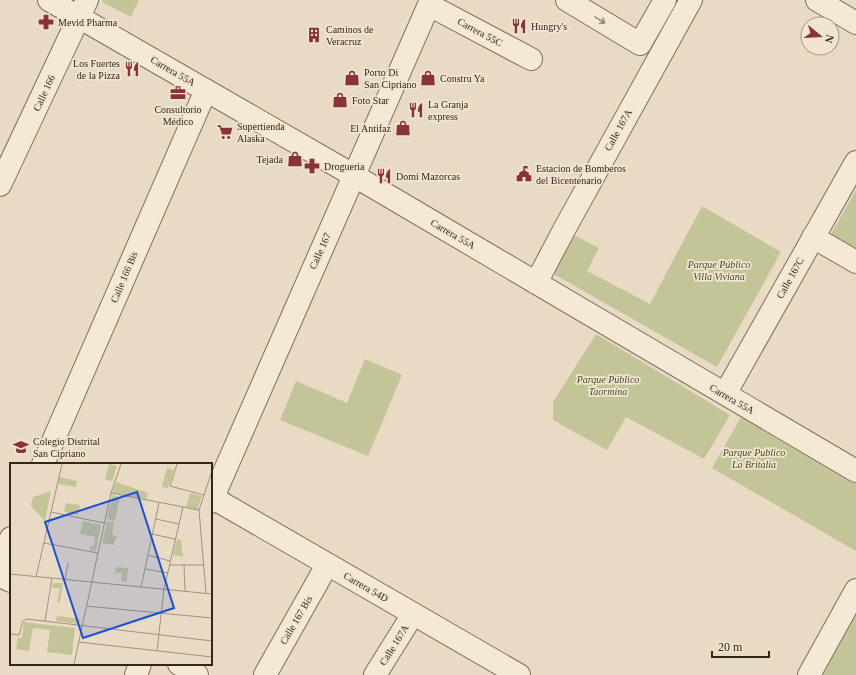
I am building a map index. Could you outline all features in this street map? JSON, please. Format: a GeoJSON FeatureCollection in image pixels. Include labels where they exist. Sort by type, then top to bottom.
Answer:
{"type":"FeatureCollection","features":[{"type":"Feature","properties":{"kind":"street","name":"Carrera 55A"},"geometry":{"type":"LineString","coordinates":[[49,0],[83,8],[206,90],[856,471]]}},
{"type":"Feature","properties":{"kind":"street"},"geometry":{"type":"LineString","coordinates":[[567,0],[640,44],[665,0]]}},
{"type":"Feature","properties":{"kind":"street","name":"Calle 167A"},"geometry":{"type":"LineString","coordinates":[[536,283],[690,0]]}},
{"type":"Feature","properties":{"kind":"street"},"geometry":{"type":"LineString","coordinates":[[817,0],[856,24]]}},
{"type":"Feature","properties":{"kind":"street","name":"Carrera 55C"},"geometry":{"type":"LineString","coordinates":[[430,2],[531,59]]}},
{"type":"Feature","properties":{"kind":"street","name":"Calle 167"},"geometry":{"type":"LineString","coordinates":[[212,500],[430,2]]}},
{"type":"Feature","properties":{"kind":"street","name":"Calle 166"},"geometry":{"type":"LineString","coordinates":[[0,185],[83,8]]}},
{"type":"Feature","properties":{"kind":"street","name":"Calle 166 Bis"},"geometry":{"type":"LineString","coordinates":[[43,463],[206,90]]}},
{"type":"Feature","properties":{"kind":"street","name":"Calle 167C"},"geometry":{"type":"LineString","coordinates":[[725,394],[856,162]]}},
{"type":"Feature","properties":{"kind":"street"},"geometry":{"type":"LineString","coordinates":[[813,237],[856,262]]}},
{"type":"Feature","properties":{"kind":"street","name":"Carrera 54D"},"geometry":{"type":"LineString","coordinates":[[212,500],[519,675]]}},
{"type":"Feature","properties":{"kind":"street"},"geometry":{"type":"LineString","coordinates":[[0,563],[10,540]]}},
{"type":"Feature","properties":{"kind":"street","name":"Calle 167 Bis"},"geometry":{"type":"LineString","coordinates":[[265,675],[327,565]]}},
{"type":"Feature","properties":{"kind":"street"},"geometry":{"type":"LineString","coordinates":[[0,576],[10,581]]}},
{"type":"Feature","properties":{"kind":"street"},"geometry":{"type":"LineString","coordinates":[[809,675],[856,590]]}},
{"type":"Feature","properties":{"kind":"street","name":"Calle 167A"},"geometry":{"type":"LineString","coordinates":[[375,675],[413,614]]}},
{"type":"Feature","properties":{"kind":"street"},"geometry":{"type":"LineString","coordinates":[[136,675],[140,665]]}},
{"type":"Feature","properties":{"kind":"street"},"geometry":{"type":"LineString","coordinates":[[181,665],[196,675]]}},
{"type":"Feature","properties":{"kind":"green space"},"geometry":{"type":"Polygon","coordinates":[[[103,0],[139,0],[131,17],[102,2],[103,0]]]}},
{"type":"Feature","properties":{"kind":"green space"},"geometry":{"type":"Polygon","coordinates":[[[856,190],[856,248],[831,234],[856,190]]]}},
{"type":"Feature","properties":{"kind":"green space","name":"Parque Público Villa Viviana"},"geometry":{"type":"Polygon","coordinates":[[[702,206],[781,252],[717,367],[552,273],[572,234],[599,248],[587,271],[650,304],[702,206]]]}},
{"type":"Feature","properties":{"kind":"green space","name":"Parque Público Taormina"},"geometry":{"type":"Polygon","coordinates":[[[596,334],[730,415],[704,459],[626,417],[607,450],[553,420],[553,402],[596,334]]]}},
{"type":"Feature","properties":{"kind":"green space"},"geometry":{"type":"Polygon","coordinates":[[[365,359],[402,375],[368,456],[280,420],[296,381],[347,403],[365,359]]]}},
{"type":"Feature","properties":{"kind":"green space","name":"Parque Publico La Britalia"},"geometry":{"type":"Polygon","coordinates":[[[741,417],[856,484],[856,551],[712,468],[741,417]]]}},
{"type":"Feature","properties":{"kind":"green space"},"geometry":{"type":"Polygon","coordinates":[[[856,599],[856,675],[815,675],[856,599]]]}},
{"type":"Feature","properties":{"kind":"place","name":"Mevid Pharma"},"geometry":{"type":"Point","coordinates":[46,22]}},
{"type":"Feature","properties":{"kind":"place","name":"Hungry's"},"geometry":{"type":"Point","coordinates":[519,26]}},
{"type":"Feature","properties":{"kind":"place","name":"Caminos de Veracruz"},"geometry":{"type":"Point","coordinates":[314,35]}},
{"type":"Feature","properties":{"kind":"place","name":"Los Fuertes de la Pizza"},"geometry":{"type":"Point","coordinates":[132,69]}},
{"type":"Feature","properties":{"kind":"place","name":"Porto Di San Cipriano"},"geometry":{"type":"Point","coordinates":[352,78]}},
{"type":"Feature","properties":{"kind":"place","name":"Constru Ya"},"geometry":{"type":"Point","coordinates":[428,78]}},
{"type":"Feature","properties":{"kind":"place","name":"Consultorio Médico"},"geometry":{"type":"Point","coordinates":[178,93]}},
{"type":"Feature","properties":{"kind":"place","name":"Foto Star"},"geometry":{"type":"Point","coordinates":[340,100]}},
{"type":"Feature","properties":{"kind":"place","name":"La Granja express"},"geometry":{"type":"Point","coordinates":[416,110]}},
{"type":"Feature","properties":{"kind":"place","name":"El Antifaz"},"geometry":{"type":"Point","coordinates":[403,128]}},
{"type":"Feature","properties":{"kind":"place","name":"Supertienda Alaska"},"geometry":{"type":"Point","coordinates":[225,132]}},
{"type":"Feature","properties":{"kind":"place","name":"Tejada"},"geometry":{"type":"Point","coordinates":[295,159]}},
{"type":"Feature","properties":{"kind":"place","name":"Drogueria"},"geometry":{"type":"Point","coordinates":[312,166]}},
{"type":"Feature","properties":{"kind":"place","name":"Estacion de Bomberos del Bicentenario"},"geometry":{"type":"Point","coordinates":[524,174]}},
{"type":"Feature","properties":{"kind":"place","name":"Domi Mazorcas"},"geometry":{"type":"Point","coordinates":[384,176]}},
{"type":"Feature","properties":{"kind":"place","name":"Colegio Distrital San Cipriano"},"geometry":{"type":"Point","coordinates":[21,447]}}]}
